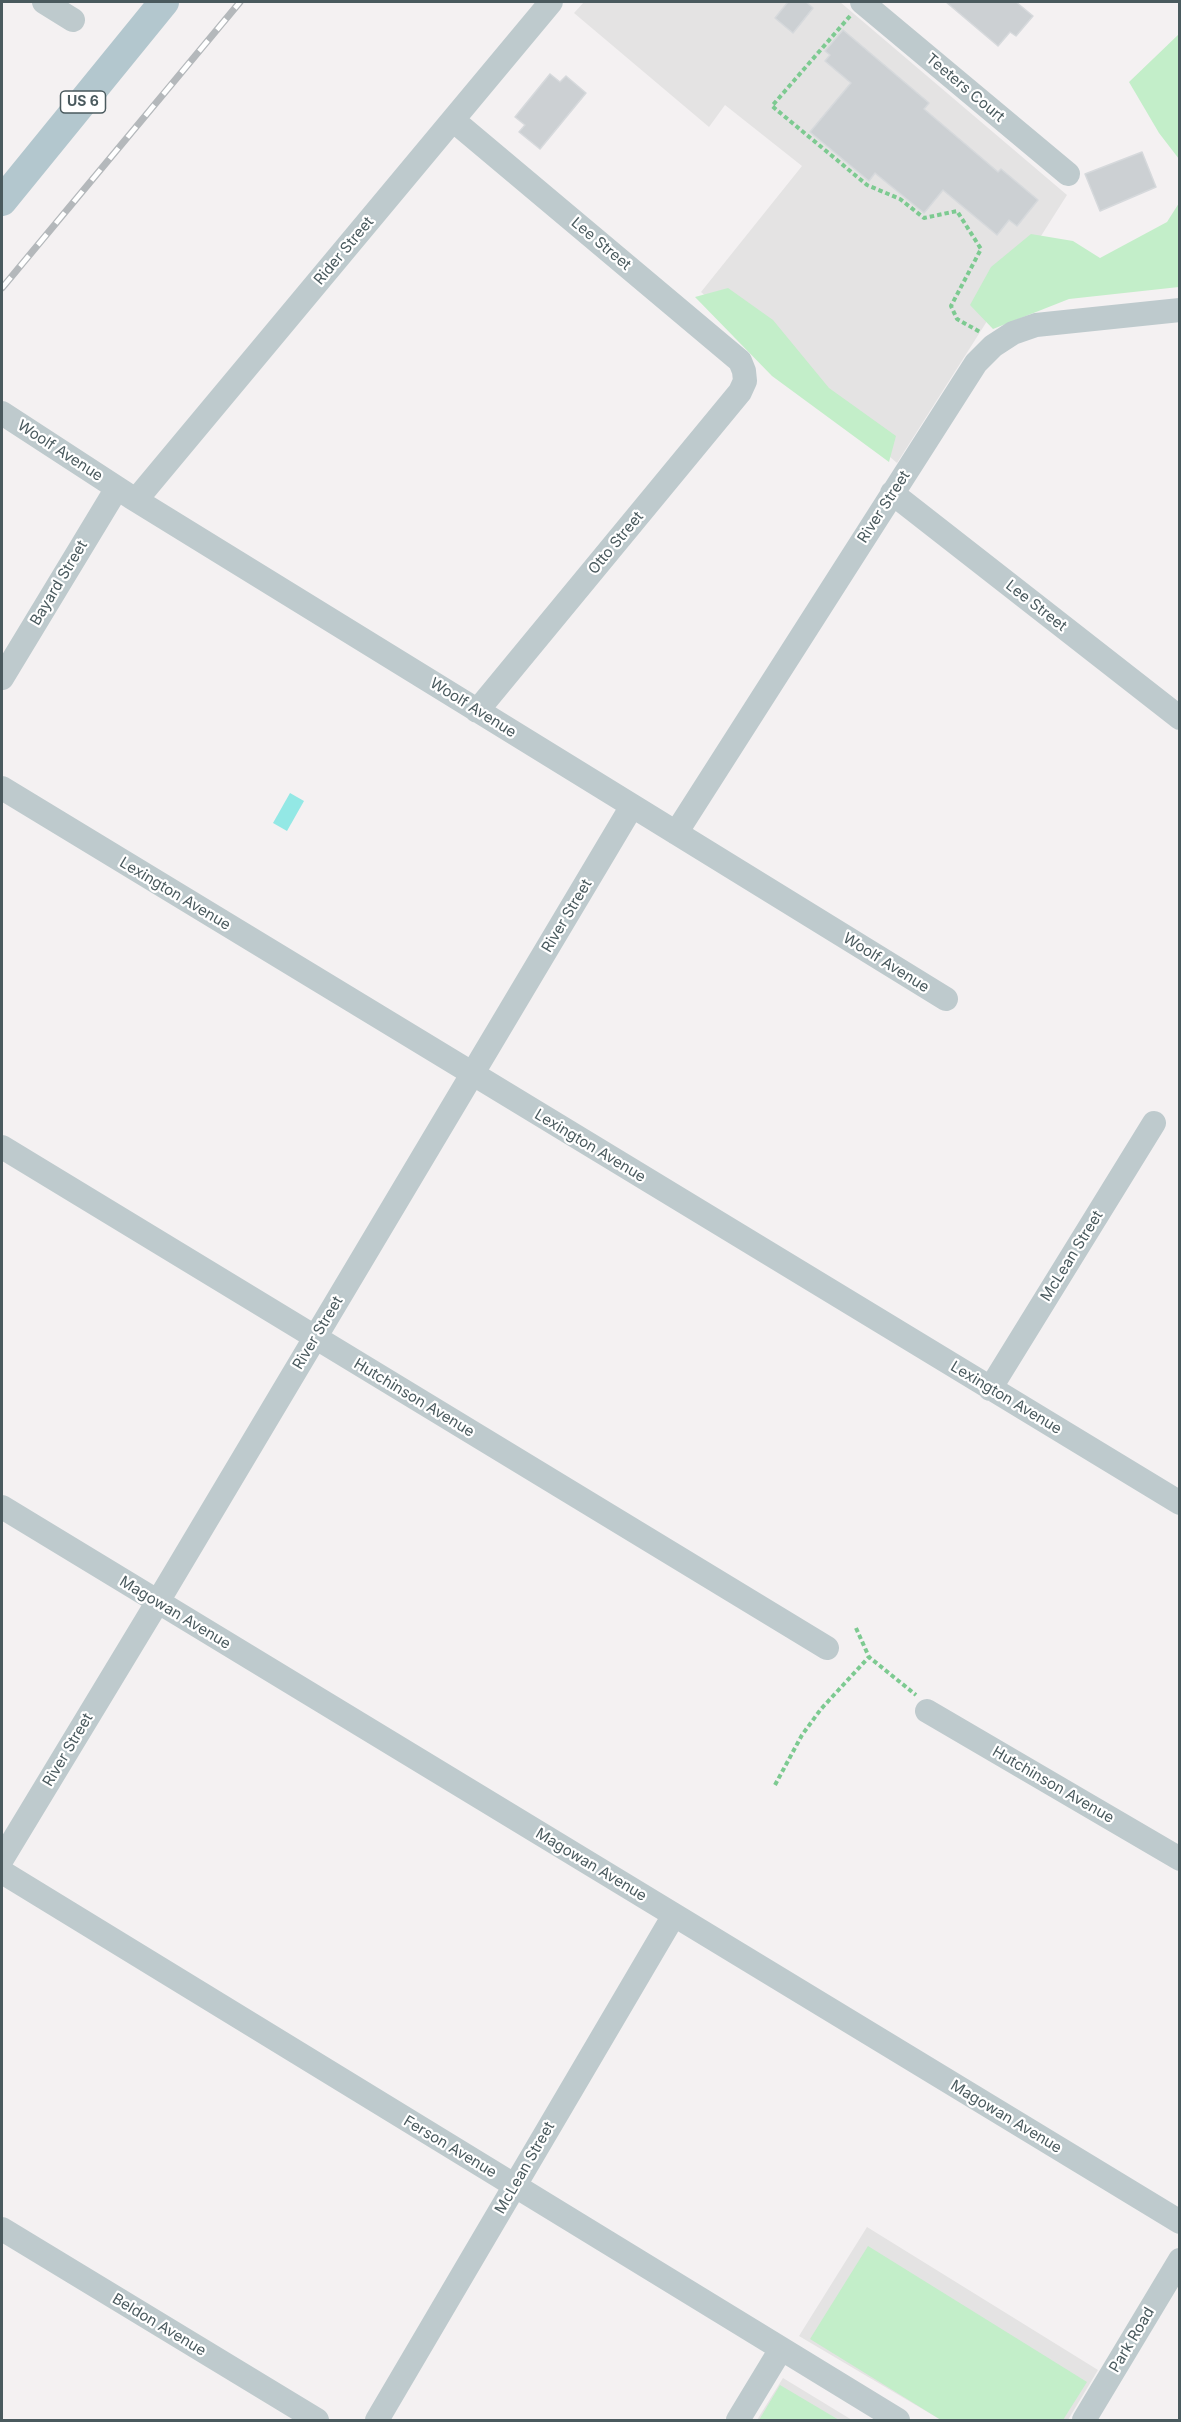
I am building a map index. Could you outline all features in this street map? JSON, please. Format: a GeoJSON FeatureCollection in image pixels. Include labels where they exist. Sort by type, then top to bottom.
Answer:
{"type":"FeatureCollection","features":[{"type":"Feature","properties":{"kind":"main road","name":"US 6"},"geometry":{"type":"LineString","coordinates":[[2,201],[164,2]]}},
{"type":"Feature","properties":{"kind":"street"},"geometry":{"type":"LineString","coordinates":[[44,2],[73,20]]}},
{"type":"Feature","properties":{"kind":"street","name":"Rider Street"},"geometry":{"type":"LineString","coordinates":[[127,494],[453,120],[551,2]]}},
{"type":"Feature","properties":{"kind":"street","name":"Teeters Court"},"geometry":{"type":"LineString","coordinates":[[862,2],[1068,174]]}},
{"type":"Feature","properties":{"kind":"street","name":"Lee Street"},"geometry":{"type":"LineString","coordinates":[[453,120],[740,361],[744,370]]}},
{"type":"Feature","properties":{"kind":"street","name":"River Street"},"geometry":{"type":"LineString","coordinates":[[676,833],[976,363],[993,346],[1014,333],[1036,326],[1179,310]]}},
{"type":"Feature","properties":{"kind":"street","name":"Otto Street"},"geometry":{"type":"LineString","coordinates":[[477,711],[740,392],[745,381],[744,370]]}},
{"type":"Feature","properties":{"kind":"street","name":"Woolf Avenue"},"geometry":{"type":"LineString","coordinates":[[2,413],[127,494],[946,999]]}},
{"type":"Feature","properties":{"kind":"street","name":"Lee Street"},"geometry":{"type":"LineString","coordinates":[[892,493],[1179,718]]}},
{"type":"Feature","properties":{"kind":"street","name":"Bayard Street"},"geometry":{"type":"LineString","coordinates":[[2,678],[127,494]]}},
{"type":"Feature","properties":{"kind":"street","name":"Lexington Avenue"},"geometry":{"type":"LineString","coordinates":[[2,788],[1179,1503]]}},
{"type":"Feature","properties":{"kind":"street","name":"River Street"},"geometry":{"type":"LineString","coordinates":[[2,1859],[633,806]]}},
{"type":"Feature","properties":{"kind":"street","name":"McLean Street"},"geometry":{"type":"LineString","coordinates":[[990,1389],[1154,1123]]}},
{"type":"Feature","properties":{"kind":"street","name":"Hutchinson Avenue"},"geometry":{"type":"LineString","coordinates":[[2,1147],[827,1648]]}},
{"type":"Feature","properties":{"kind":"street","name":"Magowan Avenue"},"geometry":{"type":"LineString","coordinates":[[2,1507],[1179,2222]]}},
{"type":"Feature","properties":{"kind":"street","name":"Hutchinson Avenue"},"geometry":{"type":"LineString","coordinates":[[921,1702],[1179,1859]]}},
{"type":"Feature","properties":{"kind":"street","name":"Ferson Avenue"},"geometry":{"type":"LineString","coordinates":[[2,1872],[898,2421]]}},
{"type":"Feature","properties":{"kind":"street","name":"McLean Street"},"geometry":{"type":"LineString","coordinates":[[377,2421],[674,1915]]}},
{"type":"Feature","properties":{"kind":"street","name":"Beldon Avenue"},"geometry":{"type":"LineString","coordinates":[[2,2229],[304,2417]]}},
{"type":"Feature","properties":{"kind":"street","name":"Park Road"},"geometry":{"type":"LineString","coordinates":[[1084,2421],[1179,2260]]}},
{"type":"Feature","properties":{"kind":"street"},"geometry":{"type":"LineString","coordinates":[[738,2421],[781,2349]]}},
{"type":"Feature","properties":{"kind":"path"},"geometry":{"type":"LineString","coordinates":[[862,2],[772,106],[867,186],[900,199],[924,218],[957,211],[981,249],[951,306],[957,319],[980,332]]}},
{"type":"Feature","properties":{"kind":"path"},"geometry":{"type":"LineString","coordinates":[[856,1628],[869,1657],[921,1702]]}},
{"type":"Feature","properties":{"kind":"path"},"geometry":{"type":"LineString","coordinates":[[775,1785],[802,1735],[821,1709],[869,1657]]}},
{"type":"Feature","properties":{"kind":"shaded area"},"geometry":{"type":"Polygon","coordinates":[[[584,2],[840,2],[1067,195],[897,463],[701,292],[802,166],[725,105],[709,127],[574,13],[584,2]]]}},
{"type":"Feature","properties":{"kind":"shaded area"},"geometry":{"type":"Polygon","coordinates":[[[867,2227],[1098,2370],[1068,2420],[941,2420],[799,2336],[867,2227]]]}},
{"type":"Feature","properties":{"kind":"shaded area"},"geometry":{"type":"Polygon","coordinates":[[[783,2378],[852,2420],[757,2420],[783,2378]]]}},
{"type":"Feature","properties":{"kind":"green space"},"geometry":{"type":"Polygon","coordinates":[[[1179,34],[1179,159],[1159,133],[1129,82],[1179,34]]]}},
{"type":"Feature","properties":{"kind":"green space"},"geometry":{"type":"Polygon","coordinates":[[[1179,203],[1179,287],[1069,299],[993,329],[970,305],[991,267],[1031,234],[1073,241],[1100,258],[1167,222],[1179,203]]]}},
{"type":"Feature","properties":{"kind":"green space"},"geometry":{"type":"Polygon","coordinates":[[[728,288],[773,320],[829,388],[896,436],[889,462],[772,376],[695,297],[728,288]]]}},
{"type":"Feature","properties":{"kind":"green space"},"geometry":{"type":"Polygon","coordinates":[[[868,2246],[1087,2382],[1063,2420],[941,2420],[810,2339],[868,2246]]]}},
{"type":"Feature","properties":{"kind":"green space"},"geometry":{"type":"Polygon","coordinates":[[[780,2385],[839,2420],[759,2420],[780,2385]]]}},
{"type":"Feature","properties":{"kind":"water"},"geometry":{"type":"Polygon","coordinates":[[[290,793],[304,801],[287,831],[273,823],[290,793]]]}},
{"type":"Feature","properties":{"kind":"building"},"geometry":{"type":"Polygon","coordinates":[[[788,2],[806,2],[813,8],[793,33],[775,18],[788,2]]]}},
{"type":"Feature","properties":{"kind":"building"},"geometry":{"type":"Polygon","coordinates":[[[946,2],[1016,2],[1033,16],[1016,36],[1010,32],[998,46],[946,2]]]}},
{"type":"Feature","properties":{"kind":"building"},"geometry":{"type":"Polygon","coordinates":[[[843,30],[929,103],[924,109],[998,172],[1001,169],[1038,200],[1017,226],[1009,220],[997,235],[943,190],[924,213],[875,173],[869,181],[810,132],[851,83],[825,61],[830,55],[825,51],[843,30]]]}},
{"type":"Feature","properties":{"kind":"building"},"geometry":{"type":"Polygon","coordinates":[[[550,74],[560,82],[566,76],[586,93],[540,149],[519,132],[525,125],[515,117],[550,74]]]}},
{"type":"Feature","properties":{"kind":"building"},"geometry":{"type":"Polygon","coordinates":[[[1142,152],[1156,187],[1100,211],[1085,174],[1142,152]]]}},
{"type":"Feature","properties":{"kind":"railway"},"geometry":{"type":"LineString","coordinates":[[2,288],[240,2]]}}]}
